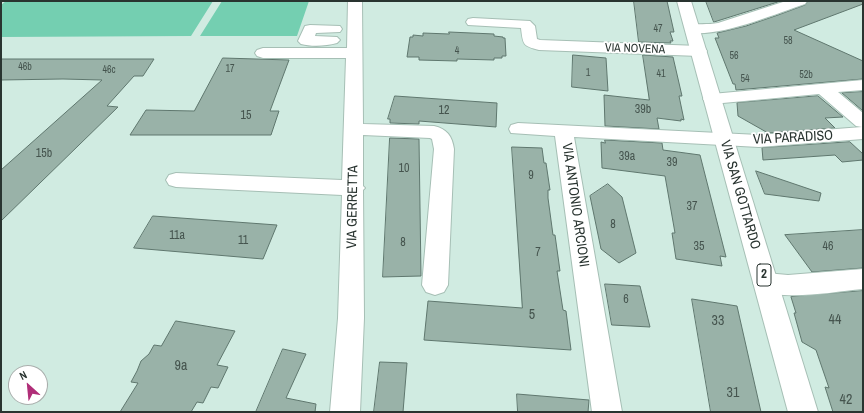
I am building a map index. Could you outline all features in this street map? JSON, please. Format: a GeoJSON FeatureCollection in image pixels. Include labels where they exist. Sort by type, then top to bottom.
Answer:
{"type":"FeatureCollection","features":[{"type":"Feature","properties":{"kind":"street","name":"VIA GERRETTA"},"geometry":{"type":"LineString","coordinates":[[345,412],[351,318],[354,188],[355,1]]}},
{"type":"Feature","properties":{"kind":"street","name":"VIA SAN GOTTARDO"},"geometry":{"type":"LineString","coordinates":[[684,1],[803,412]]}},
{"type":"Feature","properties":{"kind":"street"},"geometry":{"type":"LineString","coordinates":[[692,29],[717,28],[800,1]]}},
{"type":"Feature","properties":{"kind":"street","name":"VIA NOVENA"},"geometry":{"type":"LineString","coordinates":[[473,22],[525,24],[528,28],[529,40],[533,43],[570,46],[699,51]]}},
{"type":"Feature","properties":{"kind":"street"},"geometry":{"type":"LineString","coordinates":[[335,29],[310,29],[306,41],[355,46]]}},
{"type":"Feature","properties":{"kind":"street"},"geometry":{"type":"LineString","coordinates":[[263,53],[355,46]]}},
{"type":"Feature","properties":{"kind":"street"},"geometry":{"type":"LineString","coordinates":[[712,99],[863,85]]}},
{"type":"Feature","properties":{"kind":"street"},"geometry":{"type":"LineString","coordinates":[[823,88],[863,122]]}},
{"type":"Feature","properties":{"kind":"street"},"geometry":{"type":"LineString","coordinates":[[354,129],[434,132],[440,134],[444,149],[435,285]]}},
{"type":"Feature","properties":{"kind":"street"},"geometry":{"type":"LineString","coordinates":[[518,129],[564,131]]}},
{"type":"Feature","properties":{"kind":"street","name":"VIA ANTONIO ARCIONI"},"geometry":{"type":"LineString","coordinates":[[607,412],[571,185],[564,131],[724,139]]}},
{"type":"Feature","properties":{"kind":"street","name":"VIA PARADISO"},"geometry":{"type":"LineString","coordinates":[[724,139],[759,141],[863,134]]}},
{"type":"Feature","properties":{"kind":"street"},"geometry":{"type":"LineString","coordinates":[[176,180],[354,188]]}},
{"type":"Feature","properties":{"kind":"street"},"geometry":{"type":"LineString","coordinates":[[766,283],[788,285],[863,279]]}},
{"type":"Feature","properties":{"kind":"green space"},"geometry":{"type":"Polygon","coordinates":[[[6,1],[213,1],[191,36],[1,37],[1,5],[6,1]]]}},
{"type":"Feature","properties":{"kind":"green space"},"geometry":{"type":"Polygon","coordinates":[[[222,1],[309,1],[297,36],[200,36],[222,1]]]}},
{"type":"Feature","properties":{"kind":"building"},"geometry":{"type":"Polygon","coordinates":[[[634,1],[667,1],[674,32],[670,32],[673,41],[670,41],[671,43],[639,42],[634,1]]]}},
{"type":"Feature","properties":{"kind":"building"},"geometry":{"type":"Polygon","coordinates":[[[706,1],[781,1],[714,22],[706,1]]]}},
{"type":"Feature","properties":{"kind":"building"},"geometry":{"type":"Polygon","coordinates":[[[808,1],[863,1],[863,4],[794,30],[863,61],[863,79],[736,90],[735,84],[733,84],[715,38],[719,38],[717,33],[746,26],[778,15],[805,5],[808,1]]]}},
{"type":"Feature","properties":{"kind":"building"},"geometry":{"type":"Polygon","coordinates":[[[449,32],[494,34],[494,36],[503,37],[505,38],[506,56],[502,56],[502,58],[494,58],[494,60],[457,59],[457,61],[419,60],[419,57],[407,57],[410,37],[413,37],[413,35],[423,36],[423,33],[449,34],[449,32]]]}},
{"type":"Feature","properties":{"kind":"building"},"geometry":{"type":"Polygon","coordinates":[[[573,55],[606,58],[608,91],[572,87],[573,55]]]}},
{"type":"Feature","properties":{"kind":"building"},"geometry":{"type":"Polygon","coordinates":[[[643,55],[673,57],[682,96],[679,96],[684,120],[681,119],[681,121],[657,118],[659,129],[605,126],[604,95],[649,100],[643,55]]]}},
{"type":"Feature","properties":{"kind":"building"},"geometry":{"type":"Polygon","coordinates":[[[223,58],[289,60],[270,111],[279,111],[271,135],[130,135],[146,110],[194,111],[223,58]]]}},
{"type":"Feature","properties":{"kind":"building"},"geometry":{"type":"Polygon","coordinates":[[[1,59],[154,59],[143,76],[134,76],[107,106],[118,107],[1,221],[1,170],[102,80],[1,80],[1,59]]]}},
{"type":"Feature","properties":{"kind":"building"},"geometry":{"type":"Polygon","coordinates":[[[863,92],[863,111],[842,93],[863,92]]]}},
{"type":"Feature","properties":{"kind":"building"},"geometry":{"type":"Polygon","coordinates":[[[395,96],[497,103],[496,127],[419,121],[419,124],[390,123],[390,119],[388,119],[395,96]]]}},
{"type":"Feature","properties":{"kind":"building"},"geometry":{"type":"Polygon","coordinates":[[[818,96],[843,117],[825,118],[835,128],[768,133],[738,116],[737,103],[818,96]]]}},
{"type":"Feature","properties":{"kind":"building"},"geometry":{"type":"Polygon","coordinates":[[[390,138],[419,139],[421,276],[383,277],[390,138]]]}},
{"type":"Feature","properties":{"kind":"building"},"geometry":{"type":"Polygon","coordinates":[[[605,140],[662,143],[663,150],[700,155],[726,257],[720,256],[722,266],[676,259],[672,233],[675,233],[665,176],[602,168],[601,142],[605,143],[605,140]]]}},
{"type":"Feature","properties":{"kind":"building"},"geometry":{"type":"Polygon","coordinates":[[[850,142],[863,154],[863,160],[842,162],[835,155],[763,160],[762,148],[850,142]]]}},
{"type":"Feature","properties":{"kind":"building"},"geometry":{"type":"Polygon","coordinates":[[[512,147],[542,148],[550,190],[548,190],[548,198],[560,271],[557,271],[563,310],[566,311],[571,350],[424,340],[428,301],[522,308],[512,147]]]}},
{"type":"Feature","properties":{"kind":"building"},"geometry":{"type":"Polygon","coordinates":[[[756,171],[821,193],[819,201],[765,194],[756,171]]]}},
{"type":"Feature","properties":{"kind":"building"},"geometry":{"type":"Polygon","coordinates":[[[608,184],[622,197],[636,253],[619,263],[601,249],[590,196],[608,184]]]}},
{"type":"Feature","properties":{"kind":"building"},"geometry":{"type":"Polygon","coordinates":[[[153,216],[277,225],[263,259],[134,248],[153,216]]]}},
{"type":"Feature","properties":{"kind":"building"},"geometry":{"type":"Polygon","coordinates":[[[863,230],[863,268],[812,272],[785,235],[863,230]]]}},
{"type":"Feature","properties":{"kind":"building"},"geometry":{"type":"Polygon","coordinates":[[[605,284],[640,286],[650,327],[612,325],[605,284]]]}},
{"type":"Feature","properties":{"kind":"building"},"geometry":{"type":"Polygon","coordinates":[[[863,291],[863,412],[833,412],[825,387],[829,388],[816,350],[802,342],[791,297],[863,291]]]}},
{"type":"Feature","properties":{"kind":"building"},"geometry":{"type":"Polygon","coordinates":[[[692,299],[737,306],[761,412],[711,412],[692,299]]]}},
{"type":"Feature","properties":{"kind":"building"},"geometry":{"type":"Polygon","coordinates":[[[176,321],[235,331],[217,365],[228,367],[218,388],[211,387],[203,403],[197,402],[191,412],[120,412],[138,383],[131,382],[141,361],[149,354],[154,345],[161,346],[176,321]]]}},
{"type":"Feature","properties":{"kind":"building"},"geometry":{"type":"Polygon","coordinates":[[[283,349],[306,354],[286,398],[316,404],[315,412],[256,412],[283,349]]]}},
{"type":"Feature","properties":{"kind":"building"},"geometry":{"type":"Polygon","coordinates":[[[380,362],[407,363],[403,412],[374,412],[380,362]]]}},
{"type":"Feature","properties":{"kind":"building"},"geometry":{"type":"Polygon","coordinates":[[[517,394],[589,400],[588,412],[518,412],[517,394]]]}}]}
